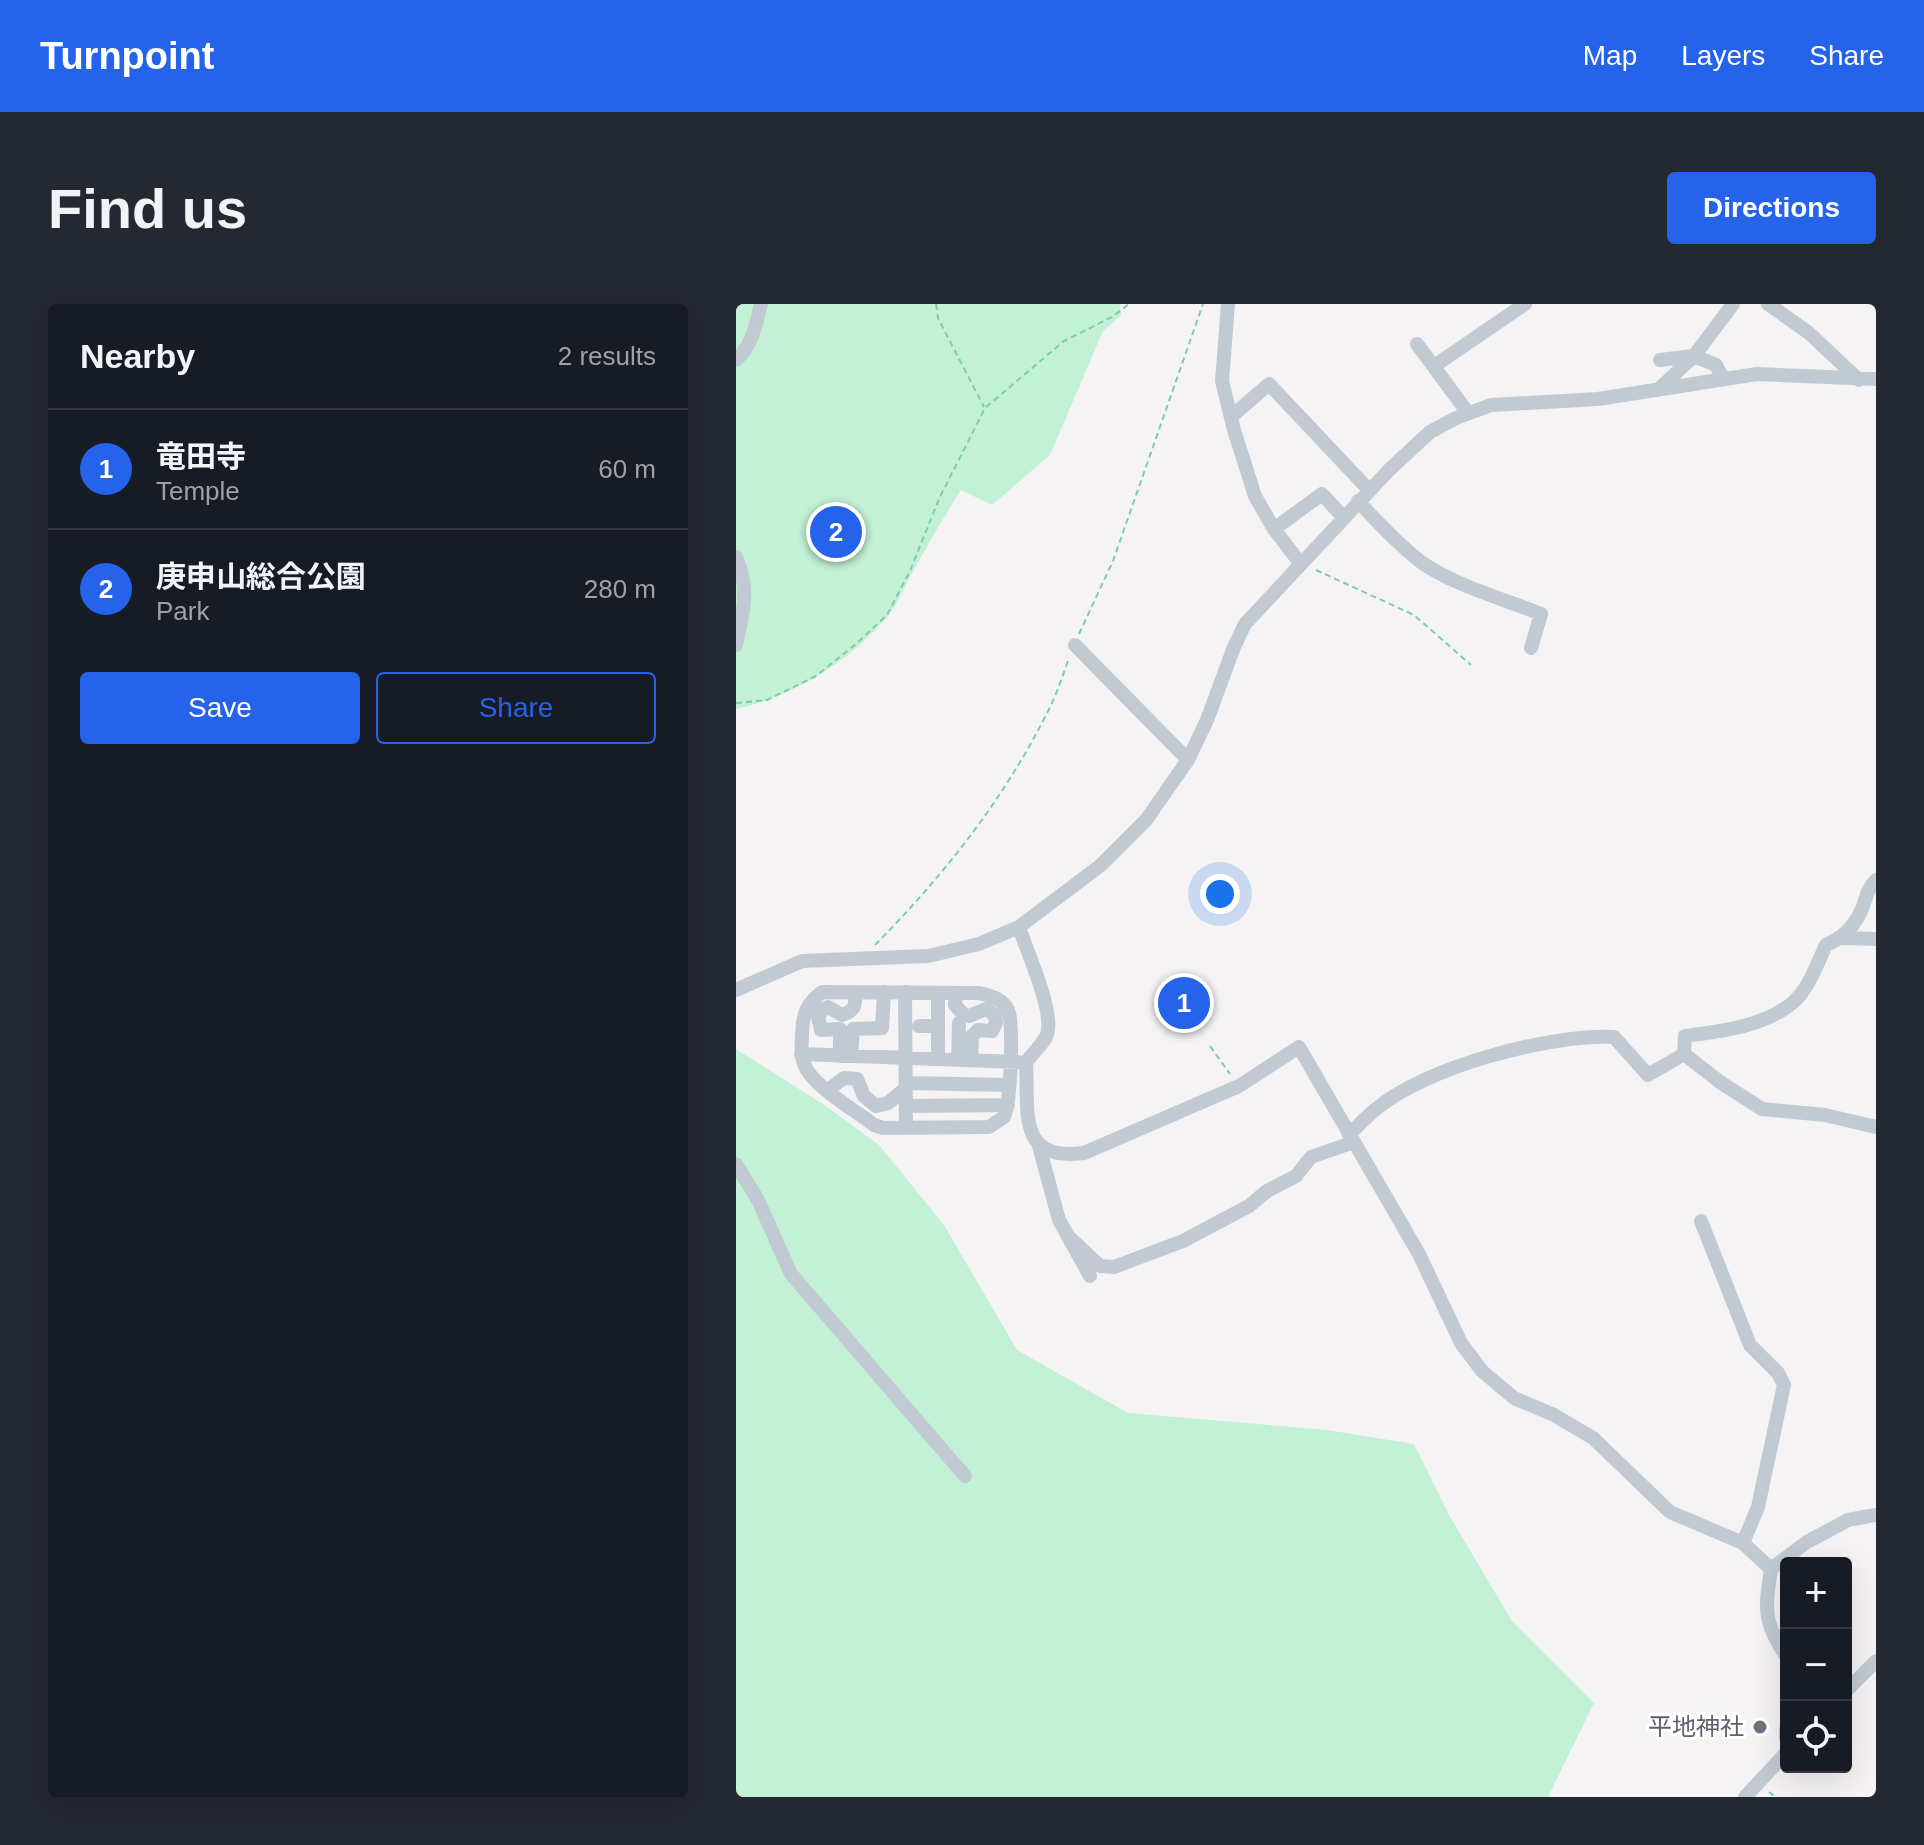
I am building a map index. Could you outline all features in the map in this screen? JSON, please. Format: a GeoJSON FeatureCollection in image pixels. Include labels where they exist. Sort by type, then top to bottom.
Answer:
{"type":"FeatureCollection","features":[{"type":"Feature","properties":{"kind":"street"},"geometry":{"type":"LineString","coordinates":[[736,360],[744,353],[755,329],[761,304]]}},
{"type":"Feature","properties":{"kind":"street"},"geometry":{"type":"LineString","coordinates":[[1228,304],[1222,381],[1255,496],[1274,529],[1300,563]]}},
{"type":"Feature","properties":{"kind":"street"},"geometry":{"type":"LineString","coordinates":[[1434,366],[1525,304]]}},
{"type":"Feature","properties":{"kind":"street"},"geometry":{"type":"LineString","coordinates":[[1660,388],[1694,356],[1733,304]]}},
{"type":"Feature","properties":{"kind":"street"},"geometry":{"type":"LineString","coordinates":[[1768,304],[1809,333],[1859,380],[1876,388]]}},
{"type":"Feature","properties":{"kind":"street"},"geometry":{"type":"LineString","coordinates":[[1417,344],[1468,413]]}},
{"type":"Feature","properties":{"kind":"street"},"geometry":{"type":"LineString","coordinates":[[1660,360],[1694,356],[1716,365],[1723,379]]}},
{"type":"Feature","properties":{"kind":"street"},"geometry":{"type":"LineString","coordinates":[[736,990],[802,961],[928,956],[979,944],[1019,927],[1101,865],[1146,820],[1188,760],[1245,624],[1343,517],[1430,432],[1491,405],[1598,399],[1757,374],[1876,379]]}},
{"type":"Feature","properties":{"kind":"street"},"geometry":{"type":"LineString","coordinates":[[1232,416],[1269,384],[1364,496],[1383,529],[1423,563],[1541,614],[1531,648]]}},
{"type":"Feature","properties":{"kind":"street"},"geometry":{"type":"LineString","coordinates":[[1274,529],[1322,494],[1343,517]]}},
{"type":"Feature","properties":{"kind":"street"},"geometry":{"type":"LineString","coordinates":[[736,557],[742,571],[746,604],[736,645]]}},
{"type":"Feature","properties":{"kind":"street"},"geometry":{"type":"LineString","coordinates":[[1075,645],[1188,760]]}},
{"type":"Feature","properties":{"kind":"street"},"geometry":{"type":"LineString","coordinates":[[1684,1054],[1685,1036],[1736,1028],[1768,1017],[1793,1002],[1812,975],[1826,945],[1841,938],[1860,914],[1867,890],[1876,880]]}},
{"type":"Feature","properties":{"kind":"street"},"geometry":{"type":"LineString","coordinates":[[1019,927],[1049,1020],[1048,1035],[1026,1062],[1030,1132],[1039,1146],[1059,1220],[1090,1276]]}},
{"type":"Feature","properties":{"kind":"street"},"geometry":{"type":"LineString","coordinates":[[1841,938],[1876,939]]}},
{"type":"Feature","properties":{"kind":"street"},"geometry":{"type":"LineString","coordinates":[[822,992],[855,992],[990,995],[1004,1006],[1009,1014],[1010,1061],[1008,1105],[1004,1117],[989,1127],[883,1128],[874,1125],[828,1090],[804,1066],[801,1054],[803,1015],[807,1004],[822,992]]}},
{"type":"Feature","properties":{"kind":"street"},"geometry":{"type":"LineString","coordinates":[[845,1056],[840,1029],[821,1030],[818,1017],[828,1007],[842,1015],[851,1011],[856,1005],[855,992]]}},
{"type":"Feature","properties":{"kind":"street"},"geometry":{"type":"LineString","coordinates":[[845,1056],[853,1029],[882,1028],[884,992]]}},
{"type":"Feature","properties":{"kind":"street"},"geometry":{"type":"LineString","coordinates":[[905,992],[906,1127]]}},
{"type":"Feature","properties":{"kind":"street"},"geometry":{"type":"LineString","coordinates":[[938,993],[938,1059]]}},
{"type":"Feature","properties":{"kind":"street"},"geometry":{"type":"LineString","coordinates":[[956,993],[955,1005],[964,1015],[986,1009],[995,1015],[996,1023],[992,1031],[975,1031],[965,1060]]}},
{"type":"Feature","properties":{"kind":"street"},"geometry":{"type":"LineString","coordinates":[[959,1023],[965,1060]]}},
{"type":"Feature","properties":{"kind":"street"},"geometry":{"type":"LineString","coordinates":[[919,1026],[938,1026]]}},
{"type":"Feature","properties":{"kind":"street"},"geometry":{"type":"LineString","coordinates":[[1069,1237],[1100,1266],[1114,1267],[1183,1241],[1249,1206],[1267,1191],[1296,1176],[1311,1157],[1351,1138],[1377,1108],[1406,1090],[1441,1073],[1520,1049],[1593,1036],[1614,1037],[1648,1075],[1684,1054]]}},
{"type":"Feature","properties":{"kind":"street"},"geometry":{"type":"LineString","coordinates":[[1039,1146],[1061,1156],[1084,1153],[1239,1086],[1299,1047],[1419,1254],[1461,1343],[1482,1371],[1514,1398],[1554,1415],[1593,1438],[1670,1512],[1743,1543],[1771,1569]]}},
{"type":"Feature","properties":{"kind":"street"},"geometry":{"type":"LineString","coordinates":[[801,1054],[1026,1062]]}},
{"type":"Feature","properties":{"kind":"street"},"geometry":{"type":"LineString","coordinates":[[1684,1054],[1762,1109],[1825,1115],[1876,1127]]}},
{"type":"Feature","properties":{"kind":"street"},"geometry":{"type":"LineString","coordinates":[[828,1090],[844,1078],[857,1079],[864,1096],[876,1106],[888,1103],[906,1085],[1009,1085]]}},
{"type":"Feature","properties":{"kind":"street"},"geometry":{"type":"LineString","coordinates":[[906,1106],[1008,1105]]}},
{"type":"Feature","properties":{"kind":"street"},"geometry":{"type":"LineString","coordinates":[[736,1164],[758,1200],[791,1274],[965,1476]]}},
{"type":"Feature","properties":{"kind":"street"},"geometry":{"type":"LineString","coordinates":[[1701,1221],[1750,1345],[1778,1373],[1784,1385],[1758,1507],[1743,1543]]}},
{"type":"Feature","properties":{"kind":"street"},"geometry":{"type":"LineString","coordinates":[[1780,1647],[1770,1631],[1767,1597],[1771,1569],[1807,1542],[1848,1520],[1876,1515]]}},
{"type":"Feature","properties":{"kind":"street"},"geometry":{"type":"LineString","coordinates":[[1852,1685],[1876,1661]]}},
{"type":"Feature","properties":{"kind":"street"},"geometry":{"type":"LineString","coordinates":[[1745,1797],[1780,1759]]}},
{"type":"Feature","properties":{"kind":"path"},"geometry":{"type":"LineString","coordinates":[[936,304],[938,318],[985,408]]}},
{"type":"Feature","properties":{"kind":"path"},"geometry":{"type":"LineString","coordinates":[[736,703],[767,700],[816,676],[887,615],[910,571],[939,499],[985,408],[1064,341],[1112,317],[1129,304]]}},
{"type":"Feature","properties":{"kind":"path"},"geometry":{"type":"LineString","coordinates":[[863,957],[909,910],[983,823],[1047,714],[1113,561],[1203,304]]}},
{"type":"Feature","properties":{"kind":"path"},"geometry":{"type":"LineString","coordinates":[[1300,563],[1414,615],[1471,665]]}},
{"type":"Feature","properties":{"kind":"path"},"geometry":{"type":"LineString","coordinates":[[1210,1046],[1235,1081]]}},
{"type":"Feature","properties":{"kind":"green space"},"geometry":{"type":"Polygon","coordinates":[[[736,304],[1120,304],[1121,315],[1103,331],[1050,455],[992,505],[961,490],[893,608],[871,634],[818,676],[778,696],[736,709],[736,304]]]}},
{"type":"Feature","properties":{"kind":"green space"},"geometry":{"type":"Polygon","coordinates":[[[736,1049],[823,1104],[879,1145],[944,1225],[1017,1350],[1128,1413],[1327,1430],[1414,1444],[1449,1515],[1512,1621],[1594,1703],[1548,1797],[736,1797],[736,1049]]]}},
{"type":"Feature","properties":{"kind":"building"},"geometry":{"type":"Polygon","coordinates":[[[1192,979],[1209,1008],[1177,1027],[1160,999],[1192,979]]]}},
{"type":"Feature","properties":{"kind":"place","name":"庚申山総合公園"},"geometry":{"type":"Point","coordinates":[836,532]}},
{"type":"Feature","properties":{"kind":"place","name":"竜田寺"},"geometry":{"type":"Point","coordinates":[1184,1003]}},
{"type":"Feature","properties":{"kind":"place","name":"平地神社"},"geometry":{"type":"Point","coordinates":[1760,1727]}}]}
